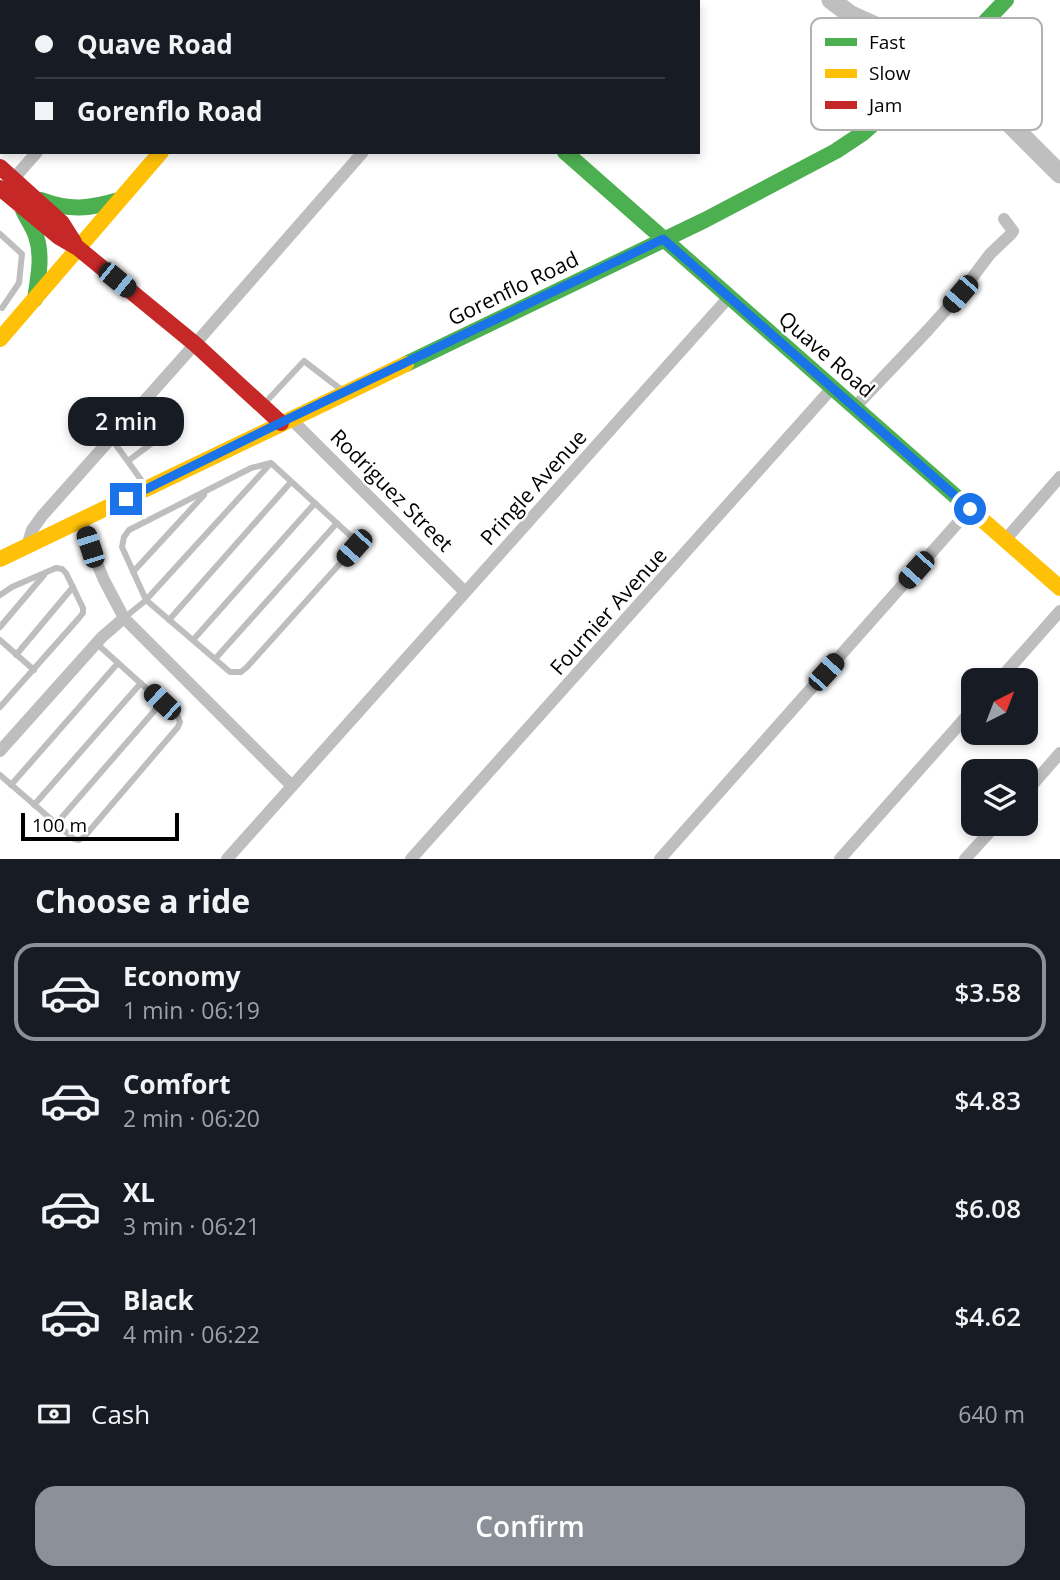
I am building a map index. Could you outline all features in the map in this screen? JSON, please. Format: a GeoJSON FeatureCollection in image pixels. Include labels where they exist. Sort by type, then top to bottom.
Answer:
{"type":"FeatureCollection","features":[{"type":"Feature","properties":{"kind":"main road","name":"Gorenflo Road"},"geometry":{"type":"LineString","coordinates":[[989,18],[1006,0]]}},
{"type":"Feature","properties":{"kind":"main road","name":"Gorenflo Road"},"geometry":{"type":"LineString","coordinates":[[0,559],[762,191],[836,152],[866,130]]}},
{"type":"Feature","properties":{"kind":"main road"},"geometry":{"type":"LineString","coordinates":[[0,339],[159,154]]}},
{"type":"Feature","properties":{"kind":"main road","name":"Quave Road"},"geometry":{"type":"LineString","coordinates":[[567,154],[1060,589]]}},
{"type":"Feature","properties":{"kind":"main road","name":"Rodriguez Street"},"geometry":{"type":"LineString","coordinates":[[0,167],[10,191],[62,223],[78,248],[195,344],[262,406],[285,421]]}},
{"type":"Feature","properties":{"kind":"main road"},"geometry":{"type":"LineString","coordinates":[[10,191],[60,208],[96,208],[119,200]]}},
{"type":"Feature","properties":{"kind":"main road"},"geometry":{"type":"LineString","coordinates":[[10,191],[39,246],[40,261],[35,299]]}},
{"type":"Feature","properties":{"kind":"street"},"geometry":{"type":"LineString","coordinates":[[10,191],[36,154]]}},
{"type":"Feature","properties":{"kind":"street"},"geometry":{"type":"LineString","coordinates":[[27,546],[32,530],[42,516],[361,154]]}},
{"type":"Feature","properties":{"kind":"street"},"geometry":{"type":"LineString","coordinates":[[855,407],[928,330],[990,254],[1011,234],[1013,230],[1004,219]]}},
{"type":"Feature","properties":{"kind":"street","name":"Pringle Avenue"},"geometry":{"type":"LineString","coordinates":[[227,859],[729,297]]}},
{"type":"Feature","properties":{"kind":"street","name":"Fournier Avenue"},"geometry":{"type":"LineString","coordinates":[[411,859],[833,387]]}},
{"type":"Feature","properties":{"kind":"street","name":"Rodriguez Street"},"geometry":{"type":"LineString","coordinates":[[285,421],[465,592]]}},
{"type":"Feature","properties":{"kind":"street"},"geometry":{"type":"LineString","coordinates":[[1005,540],[1060,477]]}},
{"type":"Feature","properties":{"kind":"street"},"geometry":{"type":"LineString","coordinates":[[664,858],[970,509]]}},
{"type":"Feature","properties":{"kind":"street"},"geometry":{"type":"LineString","coordinates":[[82,520],[104,580],[124,618],[292,786]]}},
{"type":"Feature","properties":{"kind":"street"},"geometry":{"type":"LineString","coordinates":[[1010,668],[1060,611]]}},
{"type":"Feature","properties":{"kind":"street"},"geometry":{"type":"LineString","coordinates":[[0,751],[96,643],[124,618]]}},
{"type":"Feature","properties":{"kind":"street"},"geometry":{"type":"LineString","coordinates":[[840,859],[961,723]]}},
{"type":"Feature","properties":{"kind":"street"},"geometry":{"type":"LineString","coordinates":[[1038,778],[1060,753]]}},
{"type":"Feature","properties":{"kind":"street"},"geometry":{"type":"LineString","coordinates":[[965,859],[985,836]]}},
{"type":"Feature","properties":{"kind":"lane"},"geometry":{"type":"LineString","coordinates":[[0,234],[22,254],[19,284],[1,307],[16,321]]}},
{"type":"Feature","properties":{"kind":"lane"},"geometry":{"type":"LineString","coordinates":[[262,406],[304,361],[345,392]]}},
{"type":"Feature","properties":{"kind":"lane"},"geometry":{"type":"LineString","coordinates":[[128,461],[171,429]]}},
{"type":"Feature","properties":{"kind":"lane"},"geometry":{"type":"LineString","coordinates":[[111,438],[148,488]]}},
{"type":"Feature","properties":{"kind":"lane"},"geometry":{"type":"LineString","coordinates":[[261,464],[271,464],[291,482],[353,538],[354,548],[241,672],[230,671],[146,600],[122,547],[124,537],[129,530],[261,464]]}},
{"type":"Feature","properties":{"kind":"lane"},"geometry":{"type":"LineString","coordinates":[[124,618],[146,600],[271,464]]}},
{"type":"Feature","properties":{"kind":"lane"},"geometry":{"type":"LineString","coordinates":[[169,620],[291,482]]}},
{"type":"Feature","properties":{"kind":"lane"},"geometry":{"type":"LineString","coordinates":[[133,572],[208,491]]}},
{"type":"Feature","properties":{"kind":"lane"},"geometry":{"type":"LineString","coordinates":[[193,640],[315,503]]}},
{"type":"Feature","properties":{"kind":"lane"},"geometry":{"type":"LineString","coordinates":[[215,659],[337,523]]}},
{"type":"Feature","properties":{"kind":"lane"},"geometry":{"type":"LineString","coordinates":[[0,595],[56,568],[66,573],[83,608],[83,613],[0,707]]}},
{"type":"Feature","properties":{"kind":"lane"},"geometry":{"type":"LineString","coordinates":[[0,627],[46,572]]}},
{"type":"Feature","properties":{"kind":"lane"},"geometry":{"type":"LineString","coordinates":[[16,654],[73,587]]}},
{"type":"Feature","properties":{"kind":"lane"},"geometry":{"type":"LineString","coordinates":[[0,640],[34,670]]}},
{"type":"Feature","properties":{"kind":"lane"},"geometry":{"type":"LineString","coordinates":[[0,775],[74,839],[79,840],[178,727],[178,717],[96,643]]}},
{"type":"Feature","properties":{"kind":"lane"},"geometry":{"type":"LineString","coordinates":[[11,785],[118,663]]}},
{"type":"Feature","properties":{"kind":"lane"},"geometry":{"type":"LineString","coordinates":[[34,805],[141,683]]}},
{"type":"Feature","properties":{"kind":"lane"},"geometry":{"type":"LineString","coordinates":[[56,824],[162,702]]}},
{"type":"Feature","properties":{"kind":"waterway"},"geometry":{"type":"LineString","coordinates":[[831,0],[858,18]]}},
{"type":"Feature","properties":{"kind":"waterway"},"geometry":{"type":"LineString","coordinates":[[1016,130],[1060,174]]}},
{"type":"Feature","properties":{"kind":"traffic: fast"},"geometry":{"type":"LineString","coordinates":[[989,18],[1006,0]]}},
{"type":"Feature","properties":{"kind":"traffic: fast"},"geometry":{"type":"LineString","coordinates":[[406,364],[705,220],[836,151],[866,130]]}},
{"type":"Feature","properties":{"kind":"traffic: fast"},"geometry":{"type":"LineString","coordinates":[[567,154],[970,509]]}},
{"type":"Feature","properties":{"kind":"traffic: fast"},"geometry":{"type":"LineString","coordinates":[[41,200],[80,208],[119,200]]}},
{"type":"Feature","properties":{"kind":"traffic: fast"},"geometry":{"type":"LineString","coordinates":[[23,210],[35,233],[39,251],[35,299]]}},
{"type":"Feature","properties":{"kind":"traffic: slow"},"geometry":{"type":"LineString","coordinates":[[0,339],[159,154]]}},
{"type":"Feature","properties":{"kind":"traffic: slow"},"geometry":{"type":"LineString","coordinates":[[0,559],[406,364]]}},
{"type":"Feature","properties":{"kind":"traffic: slow"},"geometry":{"type":"LineString","coordinates":[[970,509],[1060,588]]}},
{"type":"Feature","properties":{"kind":"traffic: jam"},"geometry":{"type":"LineString","coordinates":[[0,167],[62,223],[74,242]]}},
{"type":"Feature","properties":{"kind":"traffic: jam"},"geometry":{"type":"LineString","coordinates":[[0,188],[195,344],[281,423]]}},
{"type":"Feature","properties":{"kind":"route"},"geometry":{"type":"LineString","coordinates":[[126,499],[663,239],[970,509]]}}]}
